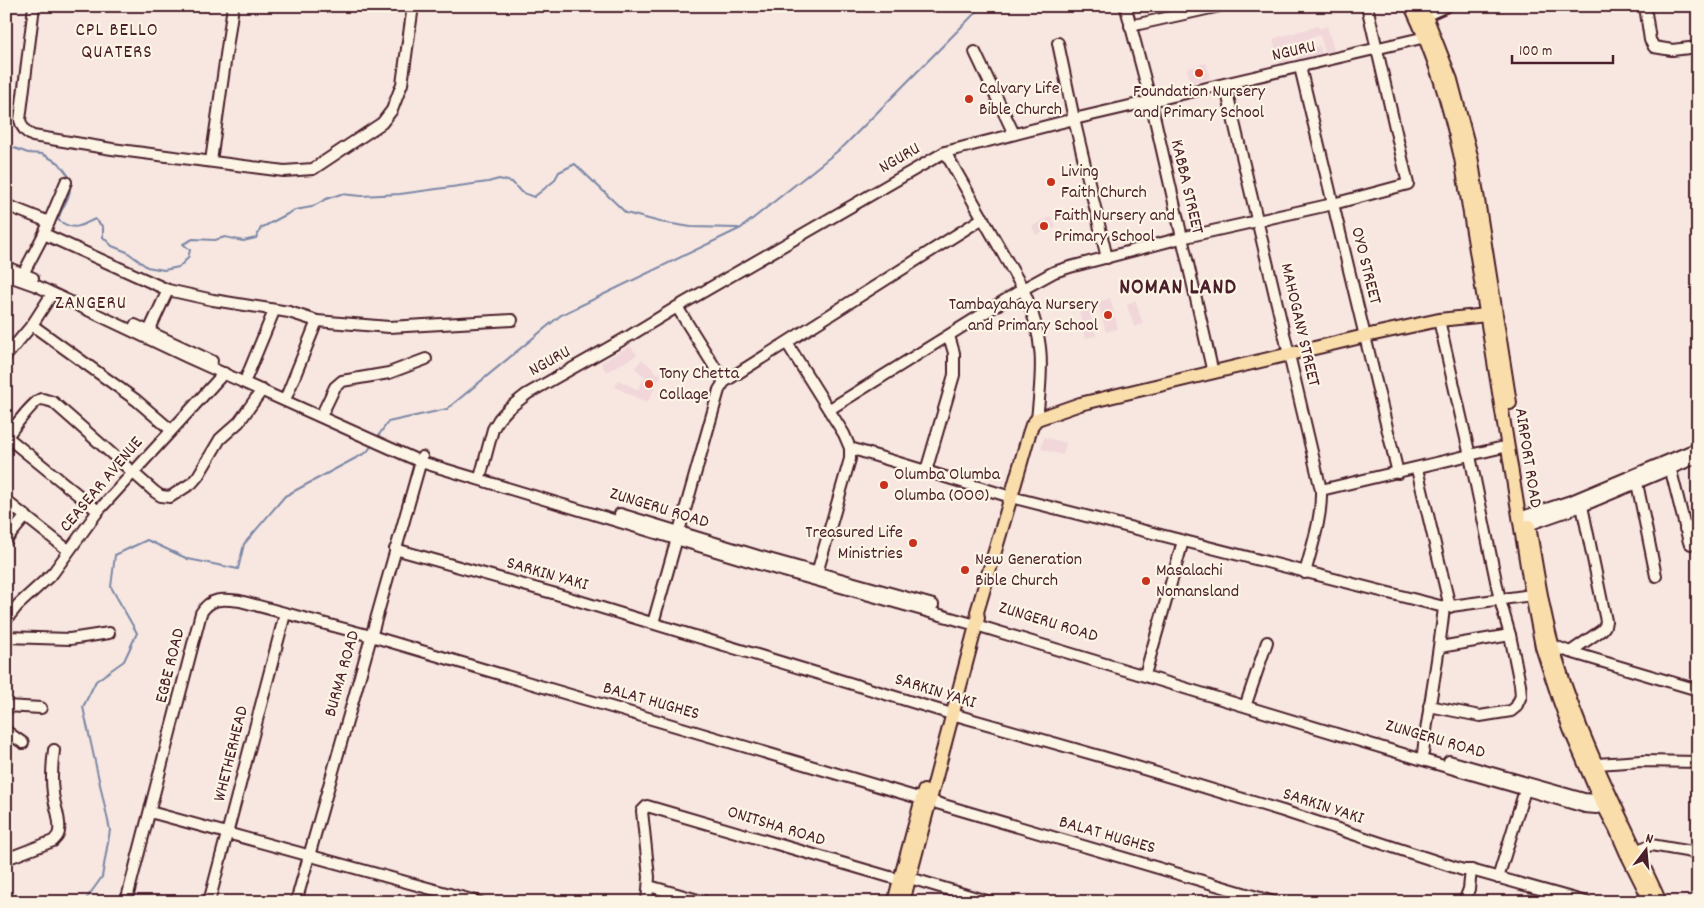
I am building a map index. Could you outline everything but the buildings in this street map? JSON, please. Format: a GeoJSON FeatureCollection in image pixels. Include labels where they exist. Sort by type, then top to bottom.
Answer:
{"type":"FeatureCollection","features":[{"type":"Feature","properties":{"kind":"main road","name":"AIRPORT ROAD"},"geometry":{"type":"LineString","coordinates":[[1411,6],[1422,14],[1451,80],[1471,156],[1524,521],[1532,595],[1542,647],[1558,700],[1608,802],[1651,902]]}},
{"type":"Feature","properties":{"kind":"main road","name":"AIRPORT ROAD"},"geometry":{"type":"LineString","coordinates":[[1422,14],[1426,37],[1439,72],[1452,118],[1465,182],[1508,446],[1552,645],[1569,698],[1597,764],[1608,802],[1637,850],[1660,902]]}},
{"type":"Feature","properties":{"kind":"main road"},"geometry":{"type":"LineString","coordinates":[[903,902],[905,879],[974,619],[1029,434],[1038,419],[1080,404],[1365,336],[1439,320],[1487,315]]}},
{"type":"Feature","properties":{"kind":"main road"},"geometry":{"type":"LineString","coordinates":[[894,902],[905,879]]}},
{"type":"Feature","properties":{"kind":"street"},"geometry":{"type":"LineString","coordinates":[[34,6],[20,120],[24,131],[33,136],[112,149],[284,171],[313,169],[382,123],[392,110],[402,84],[413,6]]}},
{"type":"Feature","properties":{"kind":"street"},"geometry":{"type":"LineString","coordinates":[[211,161],[233,6]]}},
{"type":"Feature","properties":{"kind":"street"},"geometry":{"type":"LineString","coordinates":[[1130,26],[1220,6]]}},
{"type":"Feature","properties":{"kind":"street"},"geometry":{"type":"LineString","coordinates":[[830,409],[1023,289],[1054,272],[1181,238],[1333,204],[1408,184],[1367,6]]}},
{"type":"Feature","properties":{"kind":"street"},"geometry":{"type":"LineString","coordinates":[[1422,14],[1447,6]]}},
{"type":"Feature","properties":{"kind":"street"},"geometry":{"type":"LineString","coordinates":[[1645,6],[1650,40],[1654,47],[1672,50],[1698,47]]}},
{"type":"Feature","properties":{"kind":"street","name":"KABBA STREET"},"geometry":{"type":"LineString","coordinates":[[1126,8],[1151,102],[1213,373]]}},
{"type":"Feature","properties":{"kind":"street","name":"NGURU"},"geometry":{"type":"LineString","coordinates":[[480,474],[493,429],[508,409],[527,394],[631,336],[677,307],[945,152],[1074,119],[1426,37]]}},
{"type":"Feature","properties":{"kind":"street"},"geometry":{"type":"LineString","coordinates":[[1058,44],[1108,258]]}},
{"type":"Feature","properties":{"kind":"street"},"geometry":{"type":"LineString","coordinates":[[975,52],[1014,134]]}},
{"type":"Feature","properties":{"kind":"street","name":"OYO STREET"},"geometry":{"type":"LineString","coordinates":[[1300,67],[1398,473]]}},
{"type":"Feature","properties":{"kind":"street","name":"MAHOGANY STREET"},"geometry":{"type":"LineString","coordinates":[[1225,84],[1321,490],[1322,502],[1319,521],[1305,573]]}},
{"type":"Feature","properties":{"kind":"street"},"geometry":{"type":"LineString","coordinates":[[945,152],[1023,289],[1032,310],[1040,338],[1042,370],[1038,419]]}},
{"type":"Feature","properties":{"kind":"street"},"geometry":{"type":"LineString","coordinates":[[23,274],[44,234],[66,182]]}},
{"type":"Feature","properties":{"kind":"street"},"geometry":{"type":"LineString","coordinates":[[6,205],[49,222]]}},
{"type":"Feature","properties":{"kind":"street"},"geometry":{"type":"LineString","coordinates":[[653,623],[719,390],[724,382],[983,218]]}},
{"type":"Feature","properties":{"kind":"street"},"geometry":{"type":"LineString","coordinates":[[44,234],[168,290],[274,311],[289,312],[317,320],[389,326],[512,320]]}},
{"type":"Feature","properties":{"kind":"street"},"geometry":{"type":"LineString","coordinates":[[6,267],[287,394],[374,438]]}},
{"type":"Feature","properties":{"kind":"street"},"geometry":{"type":"LineString","coordinates":[[6,275],[52,294],[187,357],[374,438]]}},
{"type":"Feature","properties":{"kind":"street"},"geometry":{"type":"LineString","coordinates":[[149,331],[168,290]]}},
{"type":"Feature","properties":{"kind":"street"},"geometry":{"type":"LineString","coordinates":[[6,356],[32,325],[52,294]]}},
{"type":"Feature","properties":{"kind":"street"},"geometry":{"type":"LineString","coordinates":[[677,307],[724,382]]}},
{"type":"Feature","properties":{"kind":"street"},"geometry":{"type":"LineString","coordinates":[[247,376],[274,311]]}},
{"type":"Feature","properties":{"kind":"street"},"geometry":{"type":"LineString","coordinates":[[287,394],[317,320]]}},
{"type":"Feature","properties":{"kind":"street"},"geometry":{"type":"LineString","coordinates":[[1429,706],[1480,716],[1511,711],[1516,707],[1521,696],[1510,636],[1500,600],[1439,320]]}},
{"type":"Feature","properties":{"kind":"street"},"geometry":{"type":"LineString","coordinates":[[32,325],[136,400],[171,430]]}},
{"type":"Feature","properties":{"kind":"street"},"geometry":{"type":"LineString","coordinates":[[926,471],[954,375],[954,353],[950,336]]}},
{"type":"Feature","properties":{"kind":"street"},"geometry":{"type":"LineString","coordinates":[[787,343],[830,409],[850,448],[850,459],[816,573]]}},
{"type":"Feature","properties":{"kind":"street"},"geometry":{"type":"LineString","coordinates":[[323,412],[336,387],[342,381],[389,373],[426,359]]}},
{"type":"Feature","properties":{"kind":"street","name":"CEASEAR AVENUE"},"geometry":{"type":"LineString","coordinates":[[6,620],[18,605],[53,573],[98,511],[224,373]]}},
{"type":"Feature","properties":{"kind":"street"},"geometry":{"type":"LineString","coordinates":[[98,511],[7,438],[36,402],[44,399],[53,402],[161,496],[170,497],[192,484],[220,439],[239,422],[262,390]]}},
{"type":"Feature","properties":{"kind":"street","name":"ZUNGERU ROAD"},"geometry":{"type":"LineString","coordinates":[[374,438],[422,459],[480,474],[677,535],[974,619],[1564,794],[1608,802]]}},
{"type":"Feature","properties":{"kind":"street"},"geometry":{"type":"LineString","coordinates":[[1321,490],[1417,469],[1508,446]]}},
{"type":"Feature","properties":{"kind":"street"},"geometry":{"type":"LineString","coordinates":[[850,448],[1011,497],[1305,573],[1447,607],[1532,595]]}},
{"type":"Feature","properties":{"kind":"street"},"geometry":{"type":"LineString","coordinates":[[1524,521],[1582,506],[1637,483],[1698,448]]}},
{"type":"Feature","properties":{"kind":"street"},"geometry":{"type":"LineString","coordinates":[[1524,521],[1571,501],[1670,464],[1698,457]]}},
{"type":"Feature","properties":{"kind":"street"},"geometry":{"type":"LineString","coordinates":[[422,459],[677,535],[805,577],[974,619],[1206,696],[1525,790],[1585,806],[1608,802]]}},
{"type":"Feature","properties":{"kind":"street","name":"BURMA ROAD"},"geometry":{"type":"LineString","coordinates":[[296,902],[370,636],[422,459]]}},
{"type":"Feature","properties":{"kind":"street"},"geometry":{"type":"LineString","coordinates":[[1670,464],[1689,543],[1698,543]]}},
{"type":"Feature","properties":{"kind":"street"},"geometry":{"type":"LineString","coordinates":[[1417,469],[1447,607],[1429,706],[1423,753]]}},
{"type":"Feature","properties":{"kind":"street"},"geometry":{"type":"LineString","coordinates":[[1637,483],[1656,576]]}},
{"type":"Feature","properties":{"kind":"street"},"geometry":{"type":"LineString","coordinates":[[6,501],[68,550]]}},
{"type":"Feature","properties":{"kind":"street"},"geometry":{"type":"LineString","coordinates":[[1570,652],[1602,630],[1606,621],[1582,506]]}},
{"type":"Feature","properties":{"kind":"street"},"geometry":{"type":"LineString","coordinates":[[6,540],[26,516]]}},
{"type":"Feature","properties":{"kind":"street"},"geometry":{"type":"LineString","coordinates":[[1685,529],[1698,523]]}},
{"type":"Feature","properties":{"kind":"street"},"geometry":{"type":"LineString","coordinates":[[1146,671],[1183,541]]}},
{"type":"Feature","properties":{"kind":"street","name":"SARKIN YAKI"},"geometry":{"type":"LineString","coordinates":[[395,549],[556,594],[949,713],[1283,811],[1472,873],[1498,878],[1586,902]]}},
{"type":"Feature","properties":{"kind":"street","name":"EGBE ROAD"},"geometry":{"type":"LineString","coordinates":[[126,902],[201,613],[206,606],[212,602],[227,599],[370,636]]}},
{"type":"Feature","properties":{"kind":"street","name":"WHETHERHEAD"},"geometry":{"type":"LineString","coordinates":[[209,902],[284,614]]}},
{"type":"Feature","properties":{"kind":"street"},"geometry":{"type":"LineString","coordinates":[[6,637],[70,639],[109,633]]}},
{"type":"Feature","properties":{"kind":"street","name":"BALAT HUGHES"},"geometry":{"type":"LineString","coordinates":[[370,636],[1274,902]]}},
{"type":"Feature","properties":{"kind":"street"},"geometry":{"type":"LineString","coordinates":[[1440,647],[1510,636]]}},
{"type":"Feature","properties":{"kind":"street"},"geometry":{"type":"LineString","coordinates":[[1247,701],[1267,642]]}},
{"type":"Feature","properties":{"kind":"street"},"geometry":{"type":"LineString","coordinates":[[1552,645],[1698,690]]}},
{"type":"Feature","properties":{"kind":"street"},"geometry":{"type":"LineString","coordinates":[[6,706],[41,708]]}},
{"type":"Feature","properties":{"kind":"street"},"geometry":{"type":"LineString","coordinates":[[6,731],[23,744]]}},
{"type":"Feature","properties":{"kind":"street"},"geometry":{"type":"LineString","coordinates":[[6,859],[53,841],[58,837],[59,821],[52,792],[51,772],[54,750]]}},
{"type":"Feature","properties":{"kind":"street"},"geometry":{"type":"LineString","coordinates":[[1597,764],[1642,761],[1698,762]]}},
{"type":"Feature","properties":{"kind":"street"},"geometry":{"type":"LineString","coordinates":[[1498,878],[1525,790]]}},
{"type":"Feature","properties":{"kind":"street","name":"ONITSHA ROAD"},"geometry":{"type":"LineString","coordinates":[[649,886],[642,816],[643,808],[650,806],[990,902]]}},
{"type":"Feature","properties":{"kind":"street"},"geometry":{"type":"LineString","coordinates":[[150,812],[479,902]]}},
{"type":"Feature","properties":{"kind":"street"},"geometry":{"type":"LineString","coordinates":[[1637,850],[1651,845],[1698,853]]}},
{"type":"Feature","properties":{"kind":"street"},"geometry":{"type":"LineString","coordinates":[[1464,902],[1472,873],[1561,902]]}},
{"type":"Feature","properties":{"kind":"street"},"geometry":{"type":"LineString","coordinates":[[647,902],[649,886],[704,902]]}},
{"type":"Feature","properties":{"kind":"shaded area"},"geometry":{"type":"Polygon","coordinates":[[[1318,26],[1319,29],[1327,26],[1334,51],[1325,53],[1320,35],[1307,39],[1306,44],[1300,45],[1299,42],[1295,42],[1285,45],[1290,63],[1280,65],[1273,39],[1318,26]]]}},
{"type":"Feature","properties":{"kind":"shaded area"},"geometry":{"type":"Polygon","coordinates":[[[1320,46],[1322,54],[1298,60],[1296,53],[1320,46]]]}},
{"type":"Feature","properties":{"kind":"shaded area","name":"Foundation Nursery and Primary School"},"geometry":{"type":"Polygon","coordinates":[[[1206,63],[1210,78],[1191,83],[1187,69],[1206,63]]]}},
{"type":"Feature","properties":{"kind":"shaded area","name":"Faith Nursery and Primary School"},"geometry":{"type":"Polygon","coordinates":[[[1051,217],[1056,227],[1036,235],[1032,226],[1051,217]]]}},
{"type":"Feature","properties":{"kind":"shaded area","name":"Tambayahaya Nursery and Primary School"},"geometry":{"type":"Polygon","coordinates":[[[1110,298],[1118,329],[1106,332],[1098,302],[1110,298]]]}},
{"type":"Feature","properties":{"kind":"shaded area","name":"Tambayahaya Nursery and Primary School"},"geometry":{"type":"Polygon","coordinates":[[[1135,300],[1143,324],[1134,327],[1127,305],[1135,300]]]}},
{"type":"Feature","properties":{"kind":"shaded area","name":"Tambayahaya Nursery and Primary School"},"geometry":{"type":"Polygon","coordinates":[[[1088,305],[1096,336],[1085,338],[1078,307],[1088,305]]]}},
{"type":"Feature","properties":{"kind":"shaded area","name":"Tony Chetta Collage"},"geometry":{"type":"Polygon","coordinates":[[[630,346],[637,355],[606,372],[601,363],[630,346]]]}},
{"type":"Feature","properties":{"kind":"shaded area","name":"Tony Chetta Collage"},"geometry":{"type":"Polygon","coordinates":[[[642,359],[653,371],[661,375],[647,403],[615,387],[618,380],[638,390],[645,377],[635,368],[642,359]]]}},
{"type":"Feature","properties":{"kind":"shaded area"},"geometry":{"type":"Polygon","coordinates":[[[1044,437],[1066,443],[1063,455],[1041,449],[1044,437]]]}},
{"type":"Feature","properties":{"kind":"waterway"},"geometry":{"type":"LineString","coordinates":[[376,439],[388,422],[447,409],[561,315],[741,228],[844,146],[982,6]]}},
{"type":"Feature","properties":{"kind":"waterway"},"geometry":{"type":"LineString","coordinates":[[6,145],[28,153],[42,154],[59,163],[68,175],[69,180]]}},
{"type":"Feature","properties":{"kind":"waterway"},"geometry":{"type":"LineString","coordinates":[[70,185],[69,195],[58,220],[69,226],[77,227],[95,219],[103,227],[103,237],[112,246],[127,252],[147,267],[164,270],[179,267],[188,258],[190,250],[183,244],[193,239],[215,240],[225,237],[243,241],[256,238],[261,228],[295,210],[312,207],[326,199],[341,194],[361,196],[400,194],[499,179],[512,182],[521,192],[534,197],[554,181],[559,172],[575,164],[626,213],[660,222],[691,227],[738,228]]}},
{"type":"Feature","properties":{"kind":"waterway"},"geometry":{"type":"LineString","coordinates":[[84,902],[102,877],[110,830],[83,707],[96,681],[124,661],[137,633],[111,587],[115,555],[147,540],[188,559],[238,569],[244,544],[285,496],[367,452],[372,445]]}},
{"type":"Feature","properties":{"kind":"place","name":"Foundation Nursery and Primary School"},"geometry":{"type":"Point","coordinates":[1199,73]}},
{"type":"Feature","properties":{"kind":"place","name":"Calvary Life Bible Church"},"geometry":{"type":"Point","coordinates":[969,99]}},
{"type":"Feature","properties":{"kind":"place","name":"Living Faith Church"},"geometry":{"type":"Point","coordinates":[1051,182]}},
{"type":"Feature","properties":{"kind":"place","name":"Faith Nursery and Primary School"},"geometry":{"type":"Point","coordinates":[1044,226]}},
{"type":"Feature","properties":{"kind":"place","name":"Tambayahaya Nursery and Primary School"},"geometry":{"type":"Point","coordinates":[1108,315]}},
{"type":"Feature","properties":{"kind":"place","name":"Tony Chetta Collage"},"geometry":{"type":"Point","coordinates":[649,384]}},
{"type":"Feature","properties":{"kind":"place","name":"Olumba Olumba Olumba (OOO)"},"geometry":{"type":"Point","coordinates":[884,485]}},
{"type":"Feature","properties":{"kind":"place","name":"Treasured Life Ministries"},"geometry":{"type":"Point","coordinates":[913,543]}},
{"type":"Feature","properties":{"kind":"place","name":"New Generation Bible Church"},"geometry":{"type":"Point","coordinates":[965,570]}},
{"type":"Feature","properties":{"kind":"place","name":"Masalachi Nomansland"},"geometry":{"type":"Point","coordinates":[1146,581]}},
{"type":"Feature","properties":{"kind":"district","name":"CPL BELLO QUATERS"},"geometry":{"type":"Point","coordinates":[117,42]}},
{"type":"Feature","properties":{"kind":"district","name":"NOMAN LAND"},"geometry":{"type":"Point","coordinates":[1178,288]}},
{"type":"Feature","properties":{"kind":"district","name":"ZANGERU"},"geometry":{"type":"Point","coordinates":[91,304]}}]}
